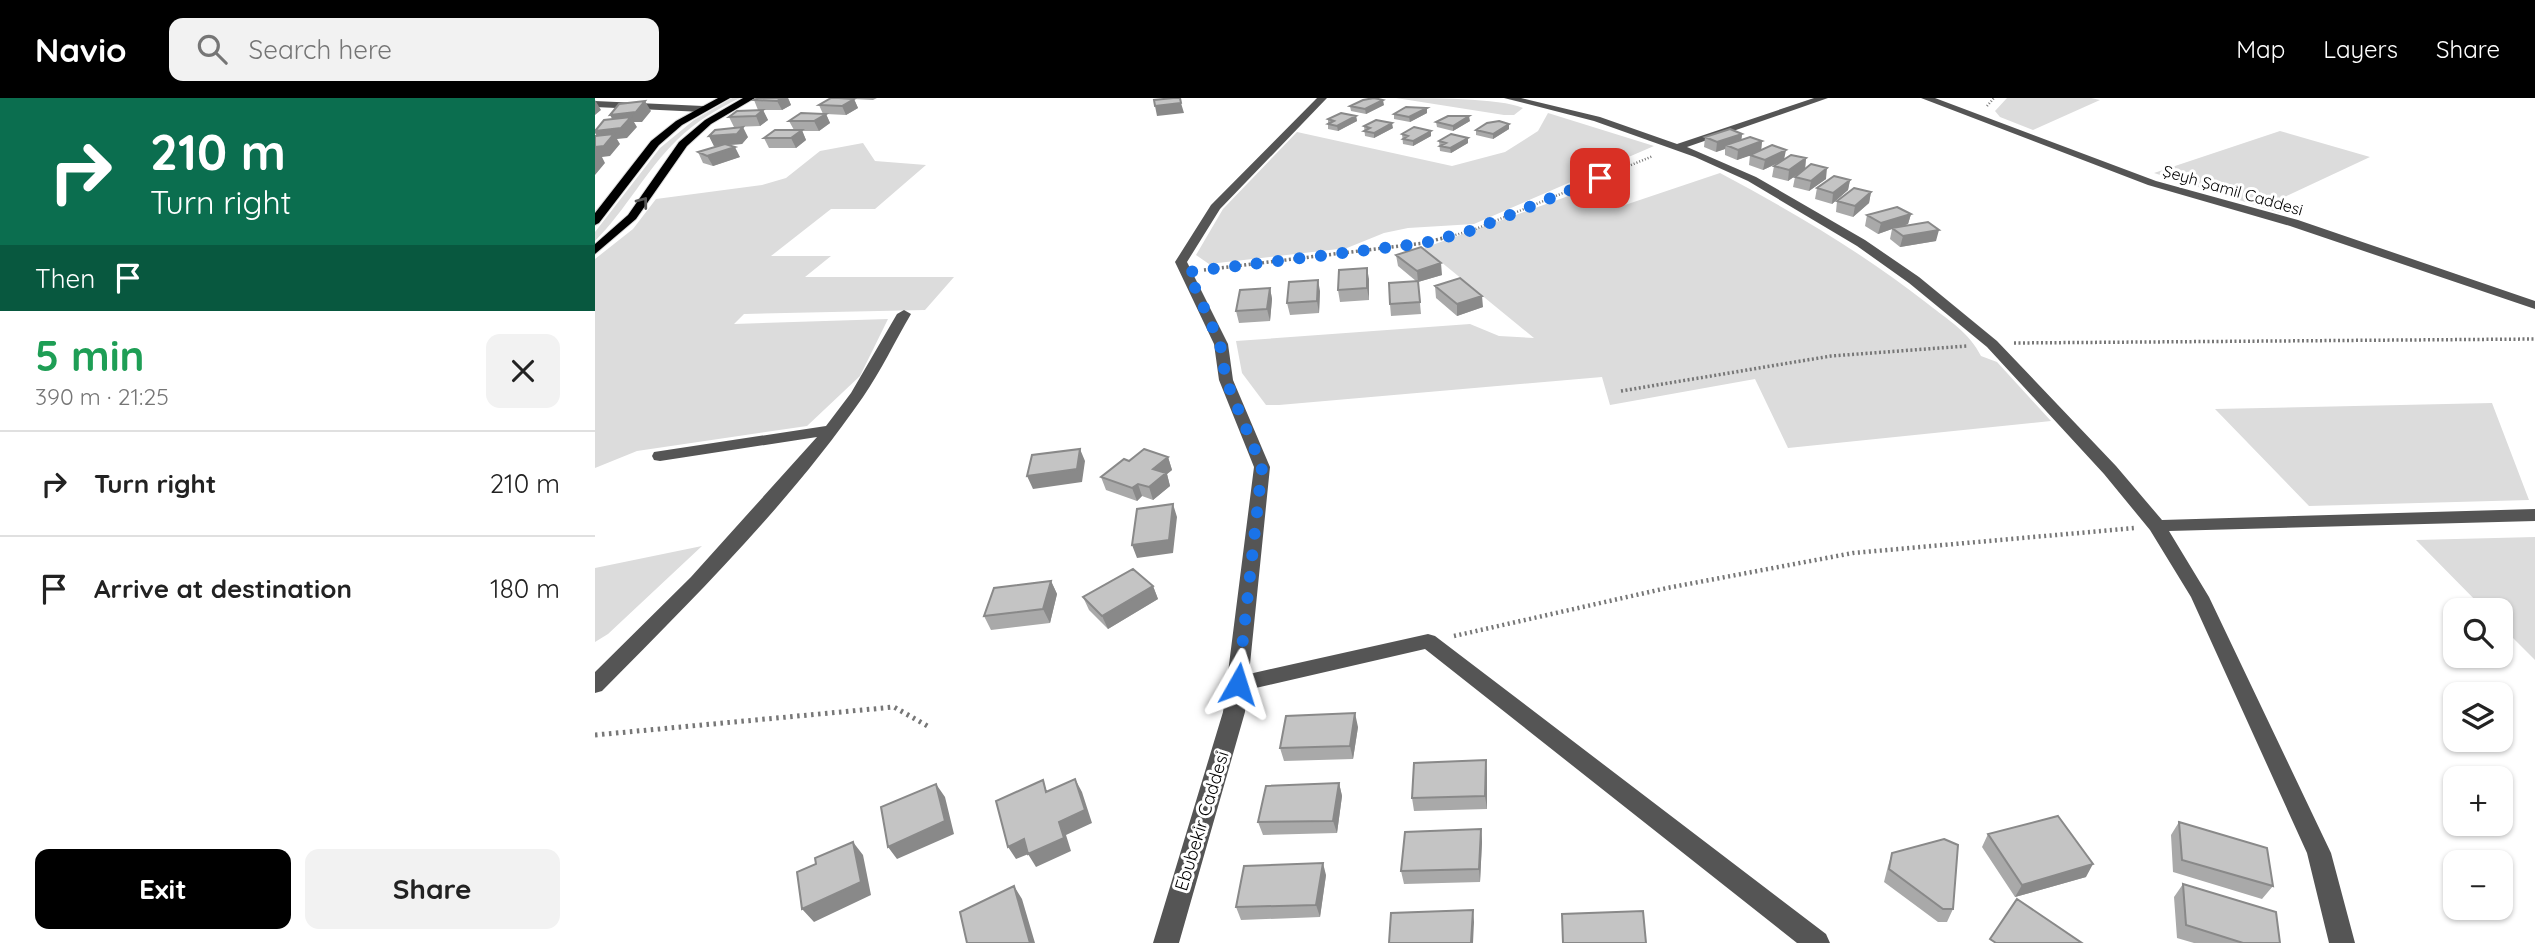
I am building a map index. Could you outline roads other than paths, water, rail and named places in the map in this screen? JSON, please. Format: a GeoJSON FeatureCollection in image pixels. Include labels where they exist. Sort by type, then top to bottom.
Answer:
{"type":"FeatureCollection","features":[{"type":"Feature","properties":{"kind":"main road"},"geometry":{"type":"LineString","coordinates":[[595,221],[655,143],[703,109],[725,98]]}},
{"type":"Feature","properties":{"kind":"main road"},"geometry":{"type":"LineString","coordinates":[[595,250],[632,217],[683,144],[708,122],[750,98]]}},
{"type":"Feature","properties":{"kind":"street","name":"Ebubekir Caddesi"},"geometry":{"type":"LineString","coordinates":[[1165,943],[1234,712],[1262,467],[1226,380],[1220,344],[1181,262],[1215,207],[1322,98]]}},
{"type":"Feature","properties":{"kind":"street"},"geometry":{"type":"LineString","coordinates":[[1509,98],[1597,119],[1677,146],[1752,179],[1861,243],[1914,280],[1992,344],[2110,470],[2157,526],[2200,597],[2319,853],[2342,943]]}},
{"type":"Feature","properties":{"kind":"street"},"geometry":{"type":"LineString","coordinates":[[1677,146],[1823,98]]}},
{"type":"Feature","properties":{"kind":"street","name":"Şeyh Şamil Caddesi"},"geometry":{"type":"LineString","coordinates":[[1926,98],[2153,183],[2294,223],[2535,305]]}},
{"type":"Feature","properties":{"kind":"street"},"geometry":{"type":"LineString","coordinates":[[595,104],[703,109]]}},
{"type":"Feature","properties":{"kind":"street"},"geometry":{"type":"LineString","coordinates":[[595,685],[698,582],[831,430],[858,394],[904,314]]}},
{"type":"Feature","properties":{"kind":"street"},"geometry":{"type":"LineString","coordinates":[[660,456],[831,430]]}},
{"type":"Feature","properties":{"kind":"street"},"geometry":{"type":"LineString","coordinates":[[2157,526],[2535,515]]}},
{"type":"Feature","properties":{"kind":"street"},"geometry":{"type":"LineString","coordinates":[[1238,684],[1429,641],[1817,943]]}}]}
